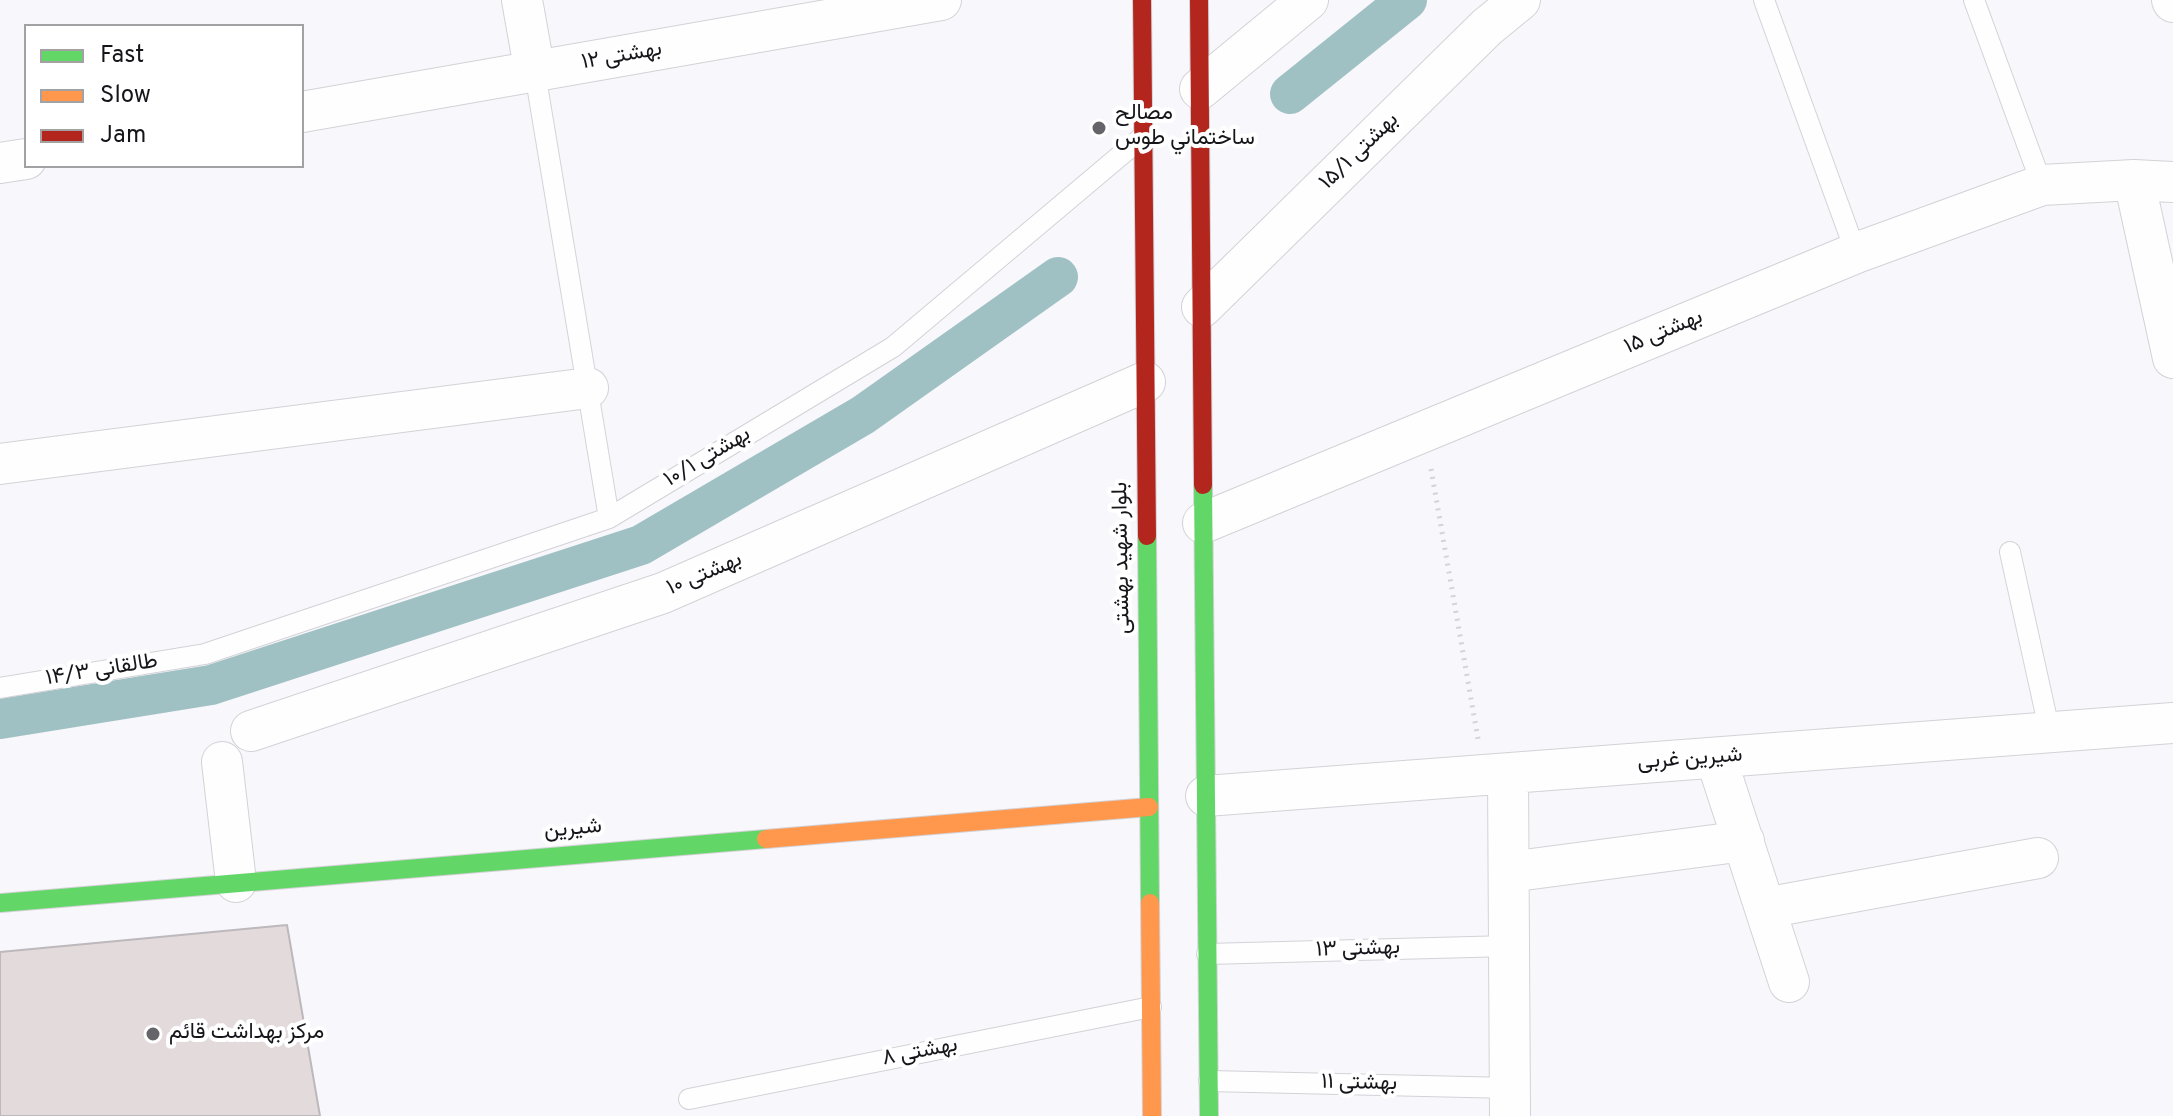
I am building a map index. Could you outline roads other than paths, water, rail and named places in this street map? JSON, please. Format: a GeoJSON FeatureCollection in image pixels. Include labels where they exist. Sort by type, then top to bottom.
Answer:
{"type":"FeatureCollection","features":[{"type":"Feature","properties":{"kind":"main road","name":"بلوار شهید بهشتی"},"geometry":{"type":"LineString","coordinates":[[1142,0],[1152,1116]]}},
{"type":"Feature","properties":{"kind":"main road"},"geometry":{"type":"LineString","coordinates":[[1199,0],[1209,1116]]}},
{"type":"Feature","properties":{"kind":"main road","name":"شیرین"},"geometry":{"type":"LineString","coordinates":[[0,903],[1149,807]]}},
{"type":"Feature","properties":{"kind":"street"},"geometry":{"type":"LineString","coordinates":[[522,0],[535,73]]}},
{"type":"Feature","properties":{"kind":"street","name":"بهشتی ۱۲"},"geometry":{"type":"LineString","coordinates":[[304,112],[941,0]]}},
{"type":"Feature","properties":{"kind":"street"},"geometry":{"type":"LineString","coordinates":[[1200,89],[1308,0]]}},
{"type":"Feature","properties":{"kind":"street","name":"بهشتی ۱۵/۱"},"geometry":{"type":"LineString","coordinates":[[1202,307],[1487,27],[1520,0]]}},
{"type":"Feature","properties":{"kind":"street"},"geometry":{"type":"LineString","coordinates":[[0,163],[24,159]]}},
{"type":"Feature","properties":{"kind":"street"},"geometry":{"type":"LineString","coordinates":[[2134,180],[2173,358]]}},
{"type":"Feature","properties":{"kind":"street","name":"بهشتی ۱۵"},"geometry":{"type":"LineString","coordinates":[[1203,523],[1856,253],[2042,185],[2134,180],[2173,182]]}},
{"type":"Feature","properties":{"kind":"street","name":"بهشتی ۱۰"},"geometry":{"type":"LineString","coordinates":[[251,731],[663,593],[1145,382]]}},
{"type":"Feature","properties":{"kind":"street"},"geometry":{"type":"LineString","coordinates":[[8,463],[588,388]]}},
{"type":"Feature","properties":{"kind":"street","name":"شیرین غربی"},"geometry":{"type":"LineString","coordinates":[[1206,796],[2173,723]]}},
{"type":"Feature","properties":{"kind":"street"},"geometry":{"type":"LineString","coordinates":[[1716,758],[1789,982]]}},
{"type":"Feature","properties":{"kind":"street"},"geometry":{"type":"LineString","coordinates":[[222,762],[236,882]]}},
{"type":"Feature","properties":{"kind":"street"},"geometry":{"type":"LineString","coordinates":[[1496,774],[1509,872],[1510,1102]]}},
{"type":"Feature","properties":{"kind":"street"},"geometry":{"type":"LineString","coordinates":[[1509,872],[1744,841]]}},
{"type":"Feature","properties":{"kind":"street"},"geometry":{"type":"LineString","coordinates":[[1765,908],[2038,858]]}},
{"type":"Feature","properties":{"kind":"lane"},"geometry":{"type":"LineString","coordinates":[[1764,0],[1856,253]]}},
{"type":"Feature","properties":{"kind":"lane"},"geometry":{"type":"LineString","coordinates":[[1974,0],[2042,185]]}},
{"type":"Feature","properties":{"kind":"lane"},"geometry":{"type":"LineString","coordinates":[[535,73],[609,518]]}},
{"type":"Feature","properties":{"kind":"lane","name":"بهشتی ۱۰/۱"},"geometry":{"type":"LineString","coordinates":[[205,654],[609,518],[893,347],[1143,136]]}},
{"type":"Feature","properties":{"kind":"lane"},"geometry":{"type":"LineString","coordinates":[[2010,552],[2050,733]]}},
{"type":"Feature","properties":{"kind":"lane","name":"طالقانی ۱۴/۳"},"geometry":{"type":"LineString","coordinates":[[0,688],[205,654]]}},
{"type":"Feature","properties":{"kind":"lane","name":"بهشتی ۱۳"},"geometry":{"type":"LineString","coordinates":[[1207,954],[1509,946]]}},
{"type":"Feature","properties":{"kind":"lane","name":"بهشتی ۸"},"geometry":{"type":"LineString","coordinates":[[689,1099],[1151,1007]]}},
{"type":"Feature","properties":{"kind":"lane","name":"بهشتی ۱۱"},"geometry":{"type":"LineString","coordinates":[[1209,1081],[1510,1102]]}},
{"type":"Feature","properties":{"kind":"waterway"},"geometry":{"type":"LineString","coordinates":[[1290,94],[1407,0]]}},
{"type":"Feature","properties":{"kind":"waterway"},"geometry":{"type":"LineString","coordinates":[[0,719],[211,685],[641,545],[863,415],[1058,277]]}},
{"type":"Feature","properties":{"kind":"place","name":"مصالح ساختماني طوس"},"geometry":{"type":"Point","coordinates":[1099,128]}},
{"type":"Feature","properties":{"kind":"place","name":"مرکز بهداشت قائم"},"geometry":{"type":"Point","coordinates":[153,1034]}}]}
